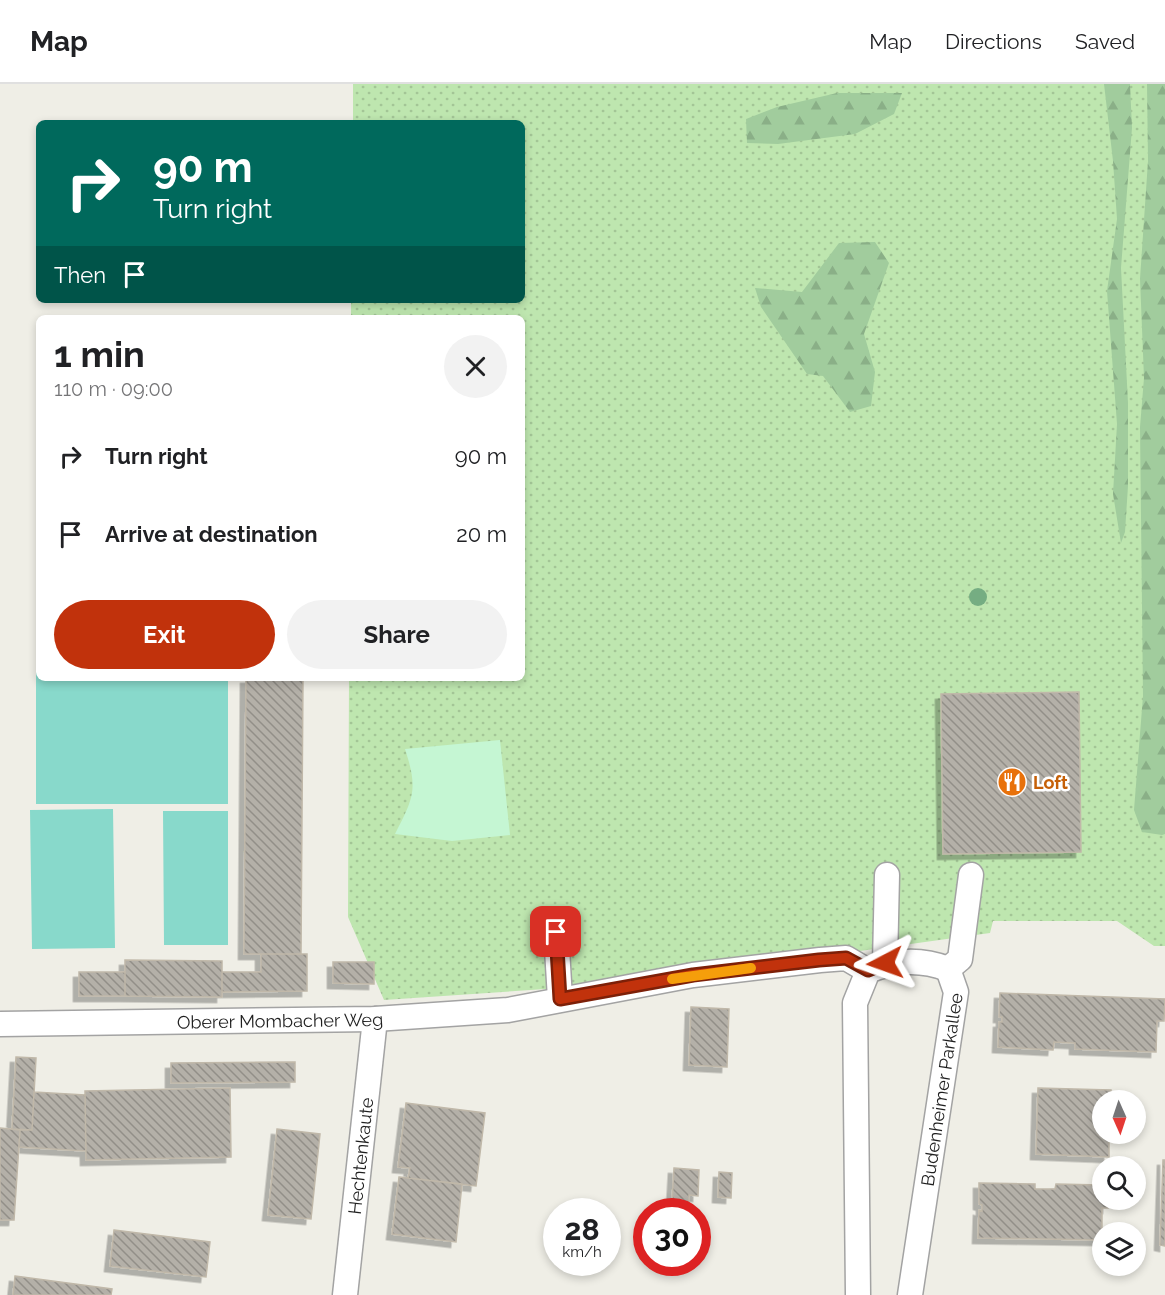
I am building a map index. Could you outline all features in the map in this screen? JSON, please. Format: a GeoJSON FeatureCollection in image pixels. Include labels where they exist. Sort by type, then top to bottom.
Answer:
{"type":"FeatureCollection","features":[{"type":"Feature","properties":{"kind":"street"},"geometry":{"type":"LineString","coordinates":[[858,1295],[855,1003],[877,967],[887,875]]}},
{"type":"Feature","properties":{"kind":"street"},"geometry":{"type":"LineString","coordinates":[[948,969],[960,959],[971,875]]}},
{"type":"Feature","properties":{"kind":"street"},"geometry":{"type":"LineString","coordinates":[[556,932],[560,999]]}},
{"type":"Feature","properties":{"kind":"street","name":"Oberer Mombacher Weg"},"geometry":{"type":"LineString","coordinates":[[0,1024],[375,1019],[508,1010],[693,975],[819,960],[846,958],[877,967]]}},
{"type":"Feature","properties":{"kind":"street","name":"Budenheimer Parkallee"},"geometry":{"type":"LineString","coordinates":[[877,967],[929,962],[948,969],[956,992],[910,1295]]}},
{"type":"Feature","properties":{"kind":"street","name":"Hechtenkaute"},"geometry":{"type":"LineString","coordinates":[[345,1295],[375,1019]]}},
{"type":"Feature","properties":{"kind":"green space"},"geometry":{"type":"Polygon","coordinates":[[[353,84],[1165,84],[1165,946],[1154,946],[1117,921],[993,921],[990,933],[860,951],[717,966],[575,987],[384,1000],[348,917],[349,681],[525,681],[525,315],[351,315],[351,303],[525,303],[525,120],[353,120],[353,84]]]}},
{"type":"Feature","properties":{"kind":"green space"},"geometry":{"type":"Polygon","coordinates":[[[1104,84],[1130,84],[1132,128],[1121,268],[1128,403],[1128,486],[1125,532],[1121,543],[1113,494],[1117,424],[1107,291],[1117,219],[1104,84]]]}},
{"type":"Feature","properties":{"kind":"green space"},"geometry":{"type":"Polygon","coordinates":[[[1147,84],[1165,84],[1165,834],[1162,835],[1142,832],[1134,810],[1143,696],[1140,427],[1144,378],[1140,279],[1148,161],[1147,84]]]}},
{"type":"Feature","properties":{"kind":"green space"},"geometry":{"type":"Polygon","coordinates":[[[837,93],[902,93],[894,114],[855,134],[778,144],[747,143],[746,119],[777,107],[837,93]]]}},
{"type":"Feature","properties":{"kind":"green space"},"geometry":{"type":"Polygon","coordinates":[[[875,242],[889,263],[864,334],[875,372],[871,406],[850,412],[823,376],[807,374],[761,307],[755,288],[802,292],[839,243],[875,242]]]}},
{"type":"Feature","properties":{"kind":"green space"},"geometry":{"type":"Polygon","coordinates":[[[500,740],[510,835],[452,841],[395,834],[412,793],[412,774],[405,749],[500,740]]]}},
{"type":"Feature","properties":{"kind":"shaded area"},"geometry":{"type":"Polygon","coordinates":[[[36,681],[228,681],[228,804],[36,804],[36,681]]]}},
{"type":"Feature","properties":{"kind":"shaded area"},"geometry":{"type":"Polygon","coordinates":[[[113,809],[115,948],[32,949],[30,810],[113,809]]]}},
{"type":"Feature","properties":{"kind":"shaded area"},"geometry":{"type":"Polygon","coordinates":[[[163,811],[228,811],[228,945],[164,945],[163,811]]]}},
{"type":"Feature","properties":{"kind":"building"},"geometry":{"type":"Polygon","coordinates":[[[246,681],[303,681],[301,954],[244,954],[246,681]]]}},
{"type":"Feature","properties":{"kind":"building"},"geometry":{"type":"Polygon","coordinates":[[[1079,692],[1081,852],[943,854],[941,694],[1079,692]]]}},
{"type":"Feature","properties":{"kind":"building"},"geometry":{"type":"Polygon","coordinates":[[[261,954],[307,954],[307,991],[222,992],[222,972],[261,972],[261,954]]]}},
{"type":"Feature","properties":{"kind":"building"},"geometry":{"type":"Polygon","coordinates":[[[125,960],[222,961],[222,997],[125,996],[125,960]]]}},
{"type":"Feature","properties":{"kind":"building"},"geometry":{"type":"Polygon","coordinates":[[[333,962],[374,962],[374,984],[333,983],[333,962]]]}},
{"type":"Feature","properties":{"kind":"building"},"geometry":{"type":"Polygon","coordinates":[[[79,972],[125,972],[125,996],[79,996],[79,972]]]}},
{"type":"Feature","properties":{"kind":"building"},"geometry":{"type":"Polygon","coordinates":[[[1000,993],[1165,999],[1164,1021],[1157,1021],[1156,1052],[1075,1049],[1075,1043],[1054,1042],[1053,1050],[998,1047],[999,1022],[1002,1022],[1002,1017],[999,1017],[1000,993]]]}},
{"type":"Feature","properties":{"kind":"building"},"geometry":{"type":"Polygon","coordinates":[[[691,1007],[729,1009],[727,1067],[689,1065],[691,1007]]]}},
{"type":"Feature","properties":{"kind":"building"},"geometry":{"type":"Polygon","coordinates":[[[16,1057],[36,1058],[32,1130],[12,1129],[16,1057]]]}},
{"type":"Feature","properties":{"kind":"building"},"geometry":{"type":"Polygon","coordinates":[[[295,1062],[295,1082],[171,1083],[171,1063],[295,1062]]]}},
{"type":"Feature","properties":{"kind":"building"},"geometry":{"type":"Polygon","coordinates":[[[230,1088],[231,1157],[86,1160],[85,1091],[230,1088]]]}},
{"type":"Feature","properties":{"kind":"building"},"geometry":{"type":"Polygon","coordinates":[[[1038,1088],[1111,1090],[1092,1090],[1092,1144],[1109,1144],[1109,1156],[1036,1154],[1038,1088]]]}},
{"type":"Feature","properties":{"kind":"building"},"geometry":{"type":"Polygon","coordinates":[[[34,1092],[85,1095],[86,1151],[19,1147],[20,1130],[32,1130],[34,1092]]]}},
{"type":"Feature","properties":{"kind":"building"},"geometry":{"type":"Polygon","coordinates":[[[406,1103],[485,1113],[476,1186],[408,1178],[410,1168],[398,1167],[406,1103]]]}},
{"type":"Feature","properties":{"kind":"building"},"geometry":{"type":"Polygon","coordinates":[[[0,1128],[20,1130],[14,1220],[0,1220],[0,1128]]]}},
{"type":"Feature","properties":{"kind":"building"},"geometry":{"type":"Polygon","coordinates":[[[277,1129],[320,1134],[311,1219],[268,1215],[277,1129]]]}},
{"type":"Feature","properties":{"kind":"building"},"geometry":{"type":"Polygon","coordinates":[[[1163,1160],[1165,1160],[1165,1246],[1160,1245],[1163,1160]]]}},
{"type":"Feature","properties":{"kind":"building"},"geometry":{"type":"Polygon","coordinates":[[[674,1168],[699,1170],[698,1196],[672,1198],[674,1168]]]}},
{"type":"Feature","properties":{"kind":"building"},"geometry":{"type":"Polygon","coordinates":[[[719,1172],[732,1173],[731,1198],[718,1197],[719,1172]]]}},
{"type":"Feature","properties":{"kind":"building"},"geometry":{"type":"Polygon","coordinates":[[[399,1177],[462,1184],[456,1242],[392,1234],[399,1177]]]}},
{"type":"Feature","properties":{"kind":"building"},"geometry":{"type":"Polygon","coordinates":[[[979,1183],[1035,1184],[1035,1189],[1055,1189],[1056,1184],[1092,1185],[1092,1210],[1102,1210],[1102,1222],[1092,1222],[1092,1240],[978,1238],[979,1210],[982,1211],[982,1205],[979,1204],[979,1183]]]}},
{"type":"Feature","properties":{"kind":"building"},"geometry":{"type":"Polygon","coordinates":[[[114,1230],[210,1242],[206,1277],[110,1266],[114,1230]]]}},
{"type":"Feature","properties":{"kind":"building"},"geometry":{"type":"Polygon","coordinates":[[[15,1276],[112,1289],[111,1295],[13,1295],[15,1276]]]}},
{"type":"Feature","properties":{"kind":"slow traffic"},"geometry":{"type":"LineString","coordinates":[[672,979],[751,968]]}},
{"type":"Feature","properties":{"kind":"place","name":"Loft"},"geometry":{"type":"Point","coordinates":[1012,782]}},
{"type":"Feature","properties":{"kind":"route"},"geometry":{"type":"LineString","coordinates":[[556,932],[560,999],[693,975],[819,960],[846,958],[868,970],[885,963]]}}]}
